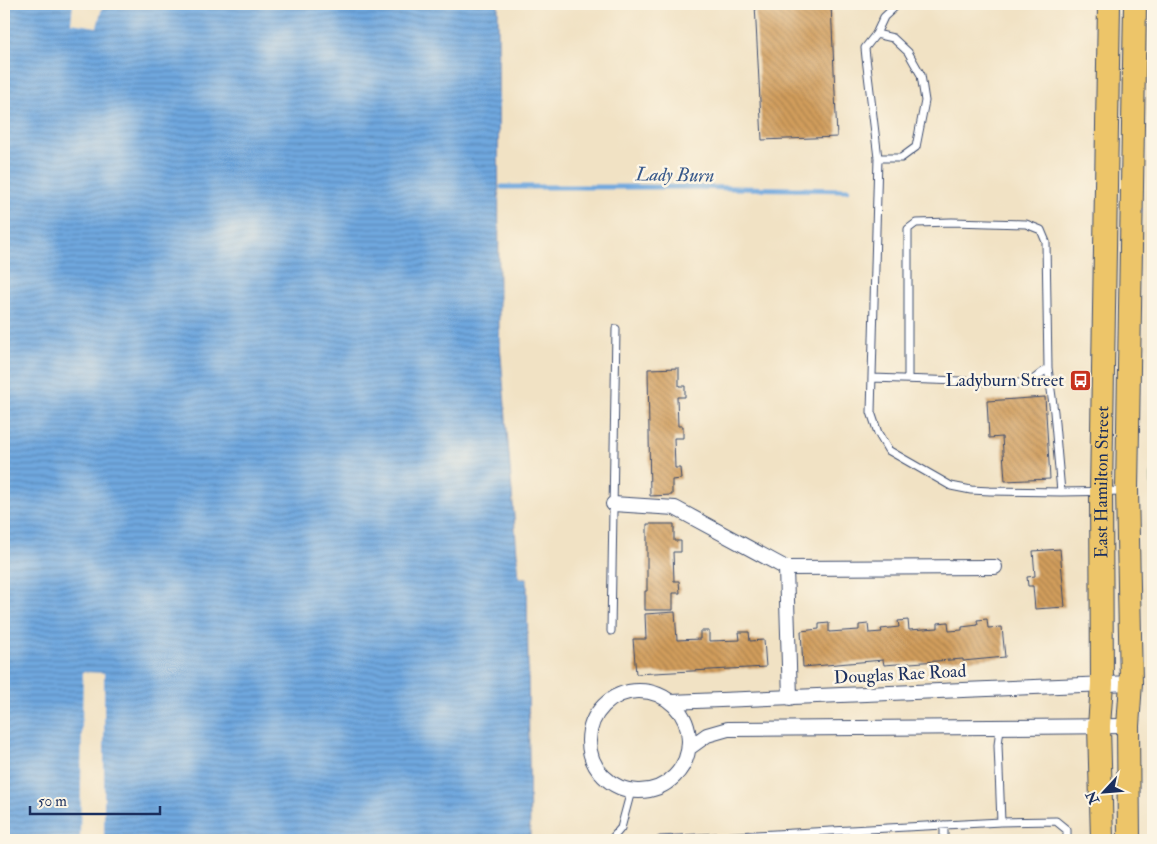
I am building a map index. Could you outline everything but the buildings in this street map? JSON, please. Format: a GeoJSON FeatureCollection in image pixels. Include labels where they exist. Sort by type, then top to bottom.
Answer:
{"type":"FeatureCollection","features":[{"type":"Feature","properties":{"kind":"highway","name":"East Hamilton Street"},"geometry":{"type":"LineString","coordinates":[[1102,840],[1099,726],[1102,684],[1101,492],[1109,4]]}},
{"type":"Feature","properties":{"kind":"highway","name":"East Hamilton Street"},"geometry":{"type":"LineString","coordinates":[[1129,840],[1128,726],[1131,683],[1128,490],[1135,4]]}},
{"type":"Feature","properties":{"kind":"street"},"geometry":{"type":"LineString","coordinates":[[613,504],[675,508],[786,568],[996,567]]}},
{"type":"Feature","properties":{"kind":"street"},"geometry":{"type":"LineString","coordinates":[[786,568],[790,698]]}},
{"type":"Feature","properties":{"kind":"street","name":"Douglas Rae Road"},"geometry":{"type":"LineString","coordinates":[[671,702],[1131,683]]}},
{"type":"Feature","properties":{"kind":"street"},"geometry":{"type":"LineString","coordinates":[[627,692],[650,692],[671,702],[686,722],[689,748],[683,767],[670,782],[651,790],[632,791],[610,782],[595,765],[589,743],[594,721],[607,703],[627,692]]}},
{"type":"Feature","properties":{"kind":"street"},"geometry":{"type":"LineString","coordinates":[[689,748],[707,736],[728,729],[1128,726]]}},
{"type":"Feature","properties":{"kind":"lane"},"geometry":{"type":"LineString","coordinates":[[898,4],[884,17],[876,34],[865,48],[878,158],[871,412],[878,433],[888,450],[951,486],[971,490],[1061,492],[1128,490]]}},
{"type":"Feature","properties":{"kind":"lane"},"geometry":{"type":"LineString","coordinates":[[876,34],[893,38],[908,52],[921,75],[925,101],[916,147],[902,158],[878,158]]}},
{"type":"Feature","properties":{"kind":"lane"},"geometry":{"type":"LineString","coordinates":[[908,379],[908,229],[916,223],[1026,224],[1041,230],[1046,242],[1048,368],[1061,492]]}},
{"type":"Feature","properties":{"kind":"lane"},"geometry":{"type":"LineString","coordinates":[[612,631],[616,329]]}},
{"type":"Feature","properties":{"kind":"lane"},"geometry":{"type":"LineString","coordinates":[[872,378],[1019,383],[1034,380],[1048,368]]}},
{"type":"Feature","properties":{"kind":"lane"},"geometry":{"type":"LineString","coordinates":[[1000,728],[998,745],[1001,822]]}},
{"type":"Feature","properties":{"kind":"lane"},"geometry":{"type":"LineString","coordinates":[[611,840],[621,828],[632,791]]}},
{"type":"Feature","properties":{"kind":"lane"},"geometry":{"type":"LineString","coordinates":[[660,840],[791,837],[944,825],[1056,821],[1067,830],[1067,840]]}},
{"type":"Feature","properties":{"kind":"lane"},"geometry":{"type":"LineString","coordinates":[[944,825],[944,840]]}},
{"type":"Feature","properties":{"kind":"green space"},"geometry":{"type":"Polygon","coordinates":[[[1153,472],[1153,576],[1151,473],[1153,472]]]}},
{"type":"Feature","properties":{"kind":"water"},"geometry":{"type":"Polygon","coordinates":[[[4,4],[498,4],[499,332],[519,578],[527,578],[530,840],[4,840],[4,4]]]}},
{"type":"Feature","properties":{"kind":"pier"},"geometry":{"type":"Polygon","coordinates":[[[73,4],[103,4],[97,27],[71,23],[73,4]]]}},
{"type":"Feature","properties":{"kind":"pier"},"geometry":{"type":"Polygon","coordinates":[[[83,672],[104,673],[104,840],[80,840],[83,672]]]}},
{"type":"Feature","properties":{"kind":"waterway","name":"Lady Burn"},"geometry":{"type":"LineString","coordinates":[[502,187],[680,187],[848,190]]}},
{"type":"Feature","properties":{"kind":"place","name":"Ladyburn Street"},"geometry":{"type":"Point","coordinates":[1080,380]}}]}
